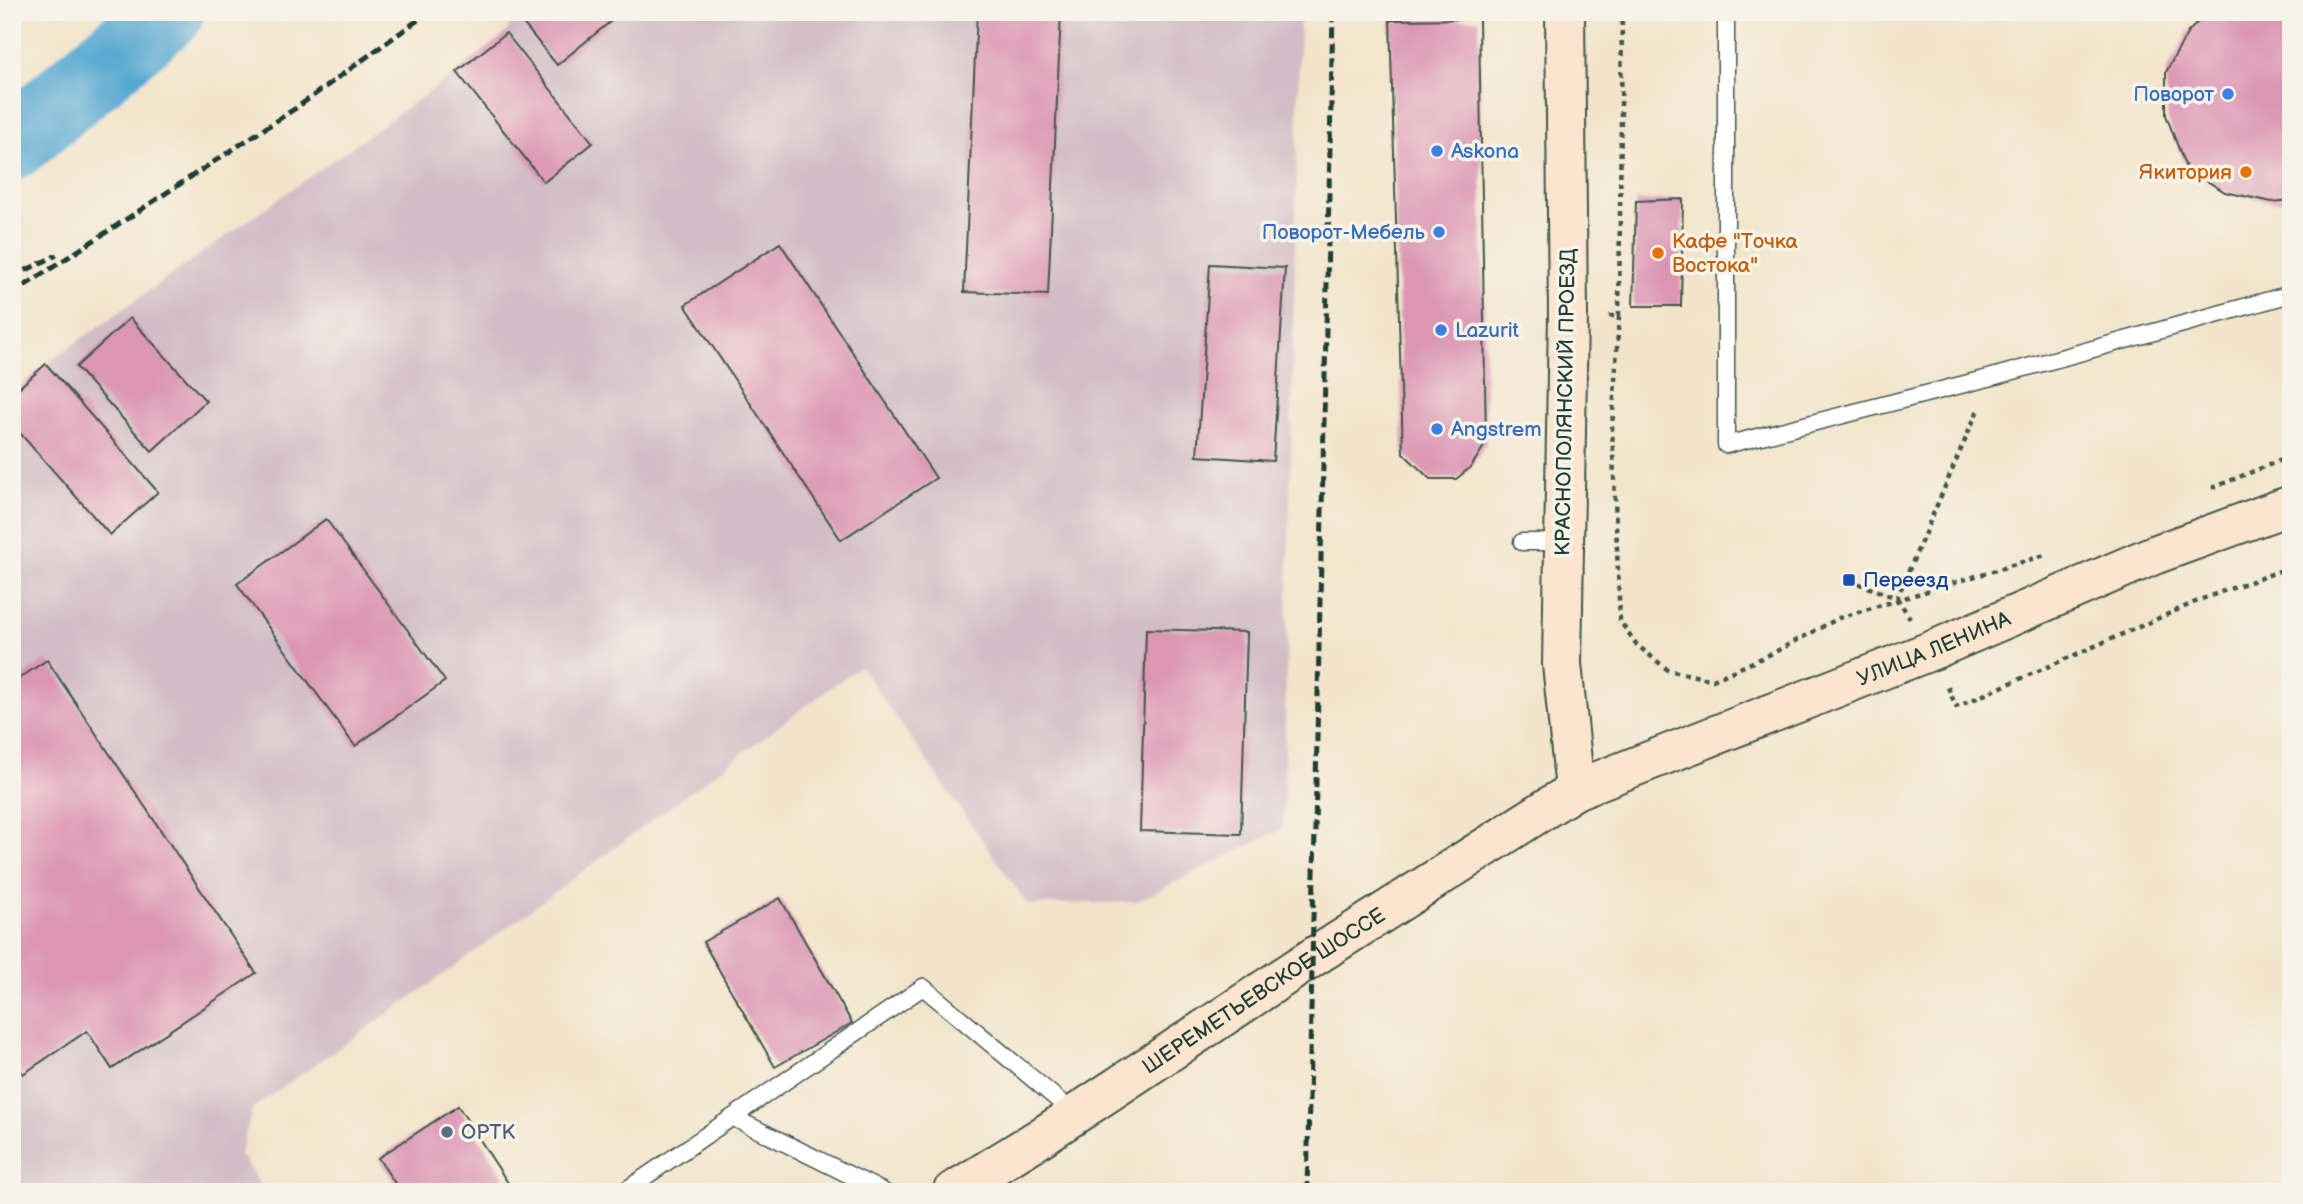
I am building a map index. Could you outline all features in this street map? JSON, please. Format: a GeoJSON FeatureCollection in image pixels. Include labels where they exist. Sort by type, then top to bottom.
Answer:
{"type":"FeatureCollection","features":[{"type":"Feature","properties":{"kind":"main road","name":"КРАСНОПОЛЯНСКИЙ ПРОЕЗД"},"geometry":{"type":"LineString","coordinates":[[1565,12],[1568,315],[1562,664],[1575,790]]}},
{"type":"Feature","properties":{"kind":"main road","name":"УЛИЦА ЛЕНИНА"},"geometry":{"type":"LineString","coordinates":[[1575,790],[1933,650],[2154,555],[2291,505]]}},
{"type":"Feature","properties":{"kind":"main road","name":"ШЕРЕМЕТЬЕВСКОЕ ШОССЕ"},"geometry":{"type":"LineString","coordinates":[[952,1192],[1575,790]]}},
{"type":"Feature","properties":{"kind":"lane"},"geometry":{"type":"LineString","coordinates":[[1726,12],[1726,445],[1992,377],[2291,294]]}},
{"type":"Feature","properties":{"kind":"lane"},"geometry":{"type":"LineString","coordinates":[[1522,542],[1563,542]]}},
{"type":"Feature","properties":{"kind":"lane"},"geometry":{"type":"LineString","coordinates":[[623,1192],[923,988],[1075,1114]]}},
{"type":"Feature","properties":{"kind":"lane"},"geometry":{"type":"LineString","coordinates":[[734,1118],[884,1192]]}},
{"type":"Feature","properties":{"kind":"path"},"geometry":{"type":"LineString","coordinates":[[1622,12],[1619,316],[1612,428],[1620,621],[1637,645],[1668,670],[1713,680],[1773,653],[1839,618],[1897,598],[2049,554]]}},
{"type":"Feature","properties":{"kind":"path"},"geometry":{"type":"LineString","coordinates":[[1568,315],[1619,316]]}},
{"type":"Feature","properties":{"kind":"path"},"geometry":{"type":"LineString","coordinates":[[1897,598],[1992,377]]}},
{"type":"Feature","properties":{"kind":"path"},"geometry":{"type":"LineString","coordinates":[[2202,492],[2291,456]]}},
{"type":"Feature","properties":{"kind":"path"},"geometry":{"type":"LineString","coordinates":[[1849,580],[1897,598],[1933,650],[1956,706],[2207,597],[2291,567]]}},
{"type":"Feature","properties":{"kind":"shaded area"},"geometry":{"type":"Polygon","coordinates":[[[514,12],[1300,12],[1283,828],[1136,902],[1028,905],[860,666],[440,977],[253,1108],[240,1154],[265,1192],[12,1192],[12,424],[110,535],[158,492],[46,364],[457,72],[506,33],[514,12]]]}},
{"type":"Feature","properties":{"kind":"building"},"geometry":{"type":"Polygon","coordinates":[[[514,12],[622,12],[557,65],[514,12]]]}},
{"type":"Feature","properties":{"kind":"building"},"geometry":{"type":"Polygon","coordinates":[[[977,12],[1061,12],[1048,295],[964,292],[977,12]]]}},
{"type":"Feature","properties":{"kind":"building","name":"Поворот"},"geometry":{"type":"Polygon","coordinates":[[[2208,12],[2291,12],[2291,200],[2272,202],[2225,192],[2186,168],[2166,115],[2166,72],[2188,32],[2208,12]]]}},
{"type":"Feature","properties":{"kind":"building","name":"Поворот-Мебель"},"geometry":{"type":"Polygon","coordinates":[[[1479,19],[1486,443],[1471,467],[1456,479],[1430,479],[1403,453],[1390,20],[1479,19]]]}},
{"type":"Feature","properties":{"kind":"building"},"geometry":{"type":"Polygon","coordinates":[[[506,33],[593,143],[544,182],[457,72],[506,33]]]}},
{"type":"Feature","properties":{"kind":"building","name":"Кафе \"Точка Востока\""},"geometry":{"type":"Polygon","coordinates":[[[1683,199],[1681,306],[1633,306],[1636,201],[1683,199]]]}},
{"type":"Feature","properties":{"kind":"building"},"geometry":{"type":"Polygon","coordinates":[[[780,243],[936,478],[841,540],[685,305],[780,243]]]}},
{"type":"Feature","properties":{"kind":"building"},"geometry":{"type":"Polygon","coordinates":[[[1210,264],[1285,268],[1273,461],[1197,456],[1210,264]]]}},
{"type":"Feature","properties":{"kind":"building"},"geometry":{"type":"Polygon","coordinates":[[[130,318],[206,401],[152,451],[76,367],[130,318]]]}},
{"type":"Feature","properties":{"kind":"building"},"geometry":{"type":"Polygon","coordinates":[[[46,364],[158,492],[110,535],[12,424],[12,394],[46,364]]]}},
{"type":"Feature","properties":{"kind":"building"},"geometry":{"type":"Polygon","coordinates":[[[326,519],[445,681],[355,746],[237,584],[326,519]]]}},
{"type":"Feature","properties":{"kind":"building"},"geometry":{"type":"Polygon","coordinates":[[[1146,629],[1247,632],[1241,834],[1140,831],[1146,629]]]}},
{"type":"Feature","properties":{"kind":"building"},"geometry":{"type":"Polygon","coordinates":[[[47,660],[256,973],[112,1069],[87,1031],[23,1074],[12,1057],[12,683],[47,660]]]}},
{"type":"Feature","properties":{"kind":"building"},"geometry":{"type":"Polygon","coordinates":[[[780,898],[852,1023],[775,1067],[703,942],[780,898]]]}},
{"type":"Feature","properties":{"kind":"building","name":"ОРТК"},"geometry":{"type":"Polygon","coordinates":[[[458,1106],[508,1183],[495,1192],[401,1192],[378,1158],[458,1106]]]}},
{"type":"Feature","properties":{"kind":"waterway"},"geometry":{"type":"LineString","coordinates":[[12,143],[167,12]]}},
{"type":"Feature","properties":{"kind":"railway"},"geometry":{"type":"LineString","coordinates":[[12,294],[296,108],[429,12]]}},
{"type":"Feature","properties":{"kind":"railway"},"geometry":{"type":"LineString","coordinates":[[1307,1192],[1333,12]]}},
{"type":"Feature","properties":{"kind":"railway"},"geometry":{"type":"LineString","coordinates":[[12,277],[57,255]]}},
{"type":"Feature","properties":{"kind":"place","name":"Поворот"},"geometry":{"type":"Point","coordinates":[2228,94]}},
{"type":"Feature","properties":{"kind":"place","name":"Askona"},"geometry":{"type":"Point","coordinates":[1437,151]}},
{"type":"Feature","properties":{"kind":"place","name":"Якитория"},"geometry":{"type":"Point","coordinates":[2246,172]}},
{"type":"Feature","properties":{"kind":"place","name":"Поворот-Мебель"},"geometry":{"type":"Point","coordinates":[1439,232]}},
{"type":"Feature","properties":{"kind":"place","name":"Кафе \"Точка Востока\""},"geometry":{"type":"Point","coordinates":[1658,253]}},
{"type":"Feature","properties":{"kind":"place","name":"Lazurit"},"geometry":{"type":"Point","coordinates":[1441,330]}},
{"type":"Feature","properties":{"kind":"place","name":"Angstrem"},"geometry":{"type":"Point","coordinates":[1437,429]}},
{"type":"Feature","properties":{"kind":"place","name":"Переезд"},"geometry":{"type":"Point","coordinates":[1849,580]}},
{"type":"Feature","properties":{"kind":"place","name":"ОРТК"},"geometry":{"type":"Point","coordinates":[447,1132]}}]}
